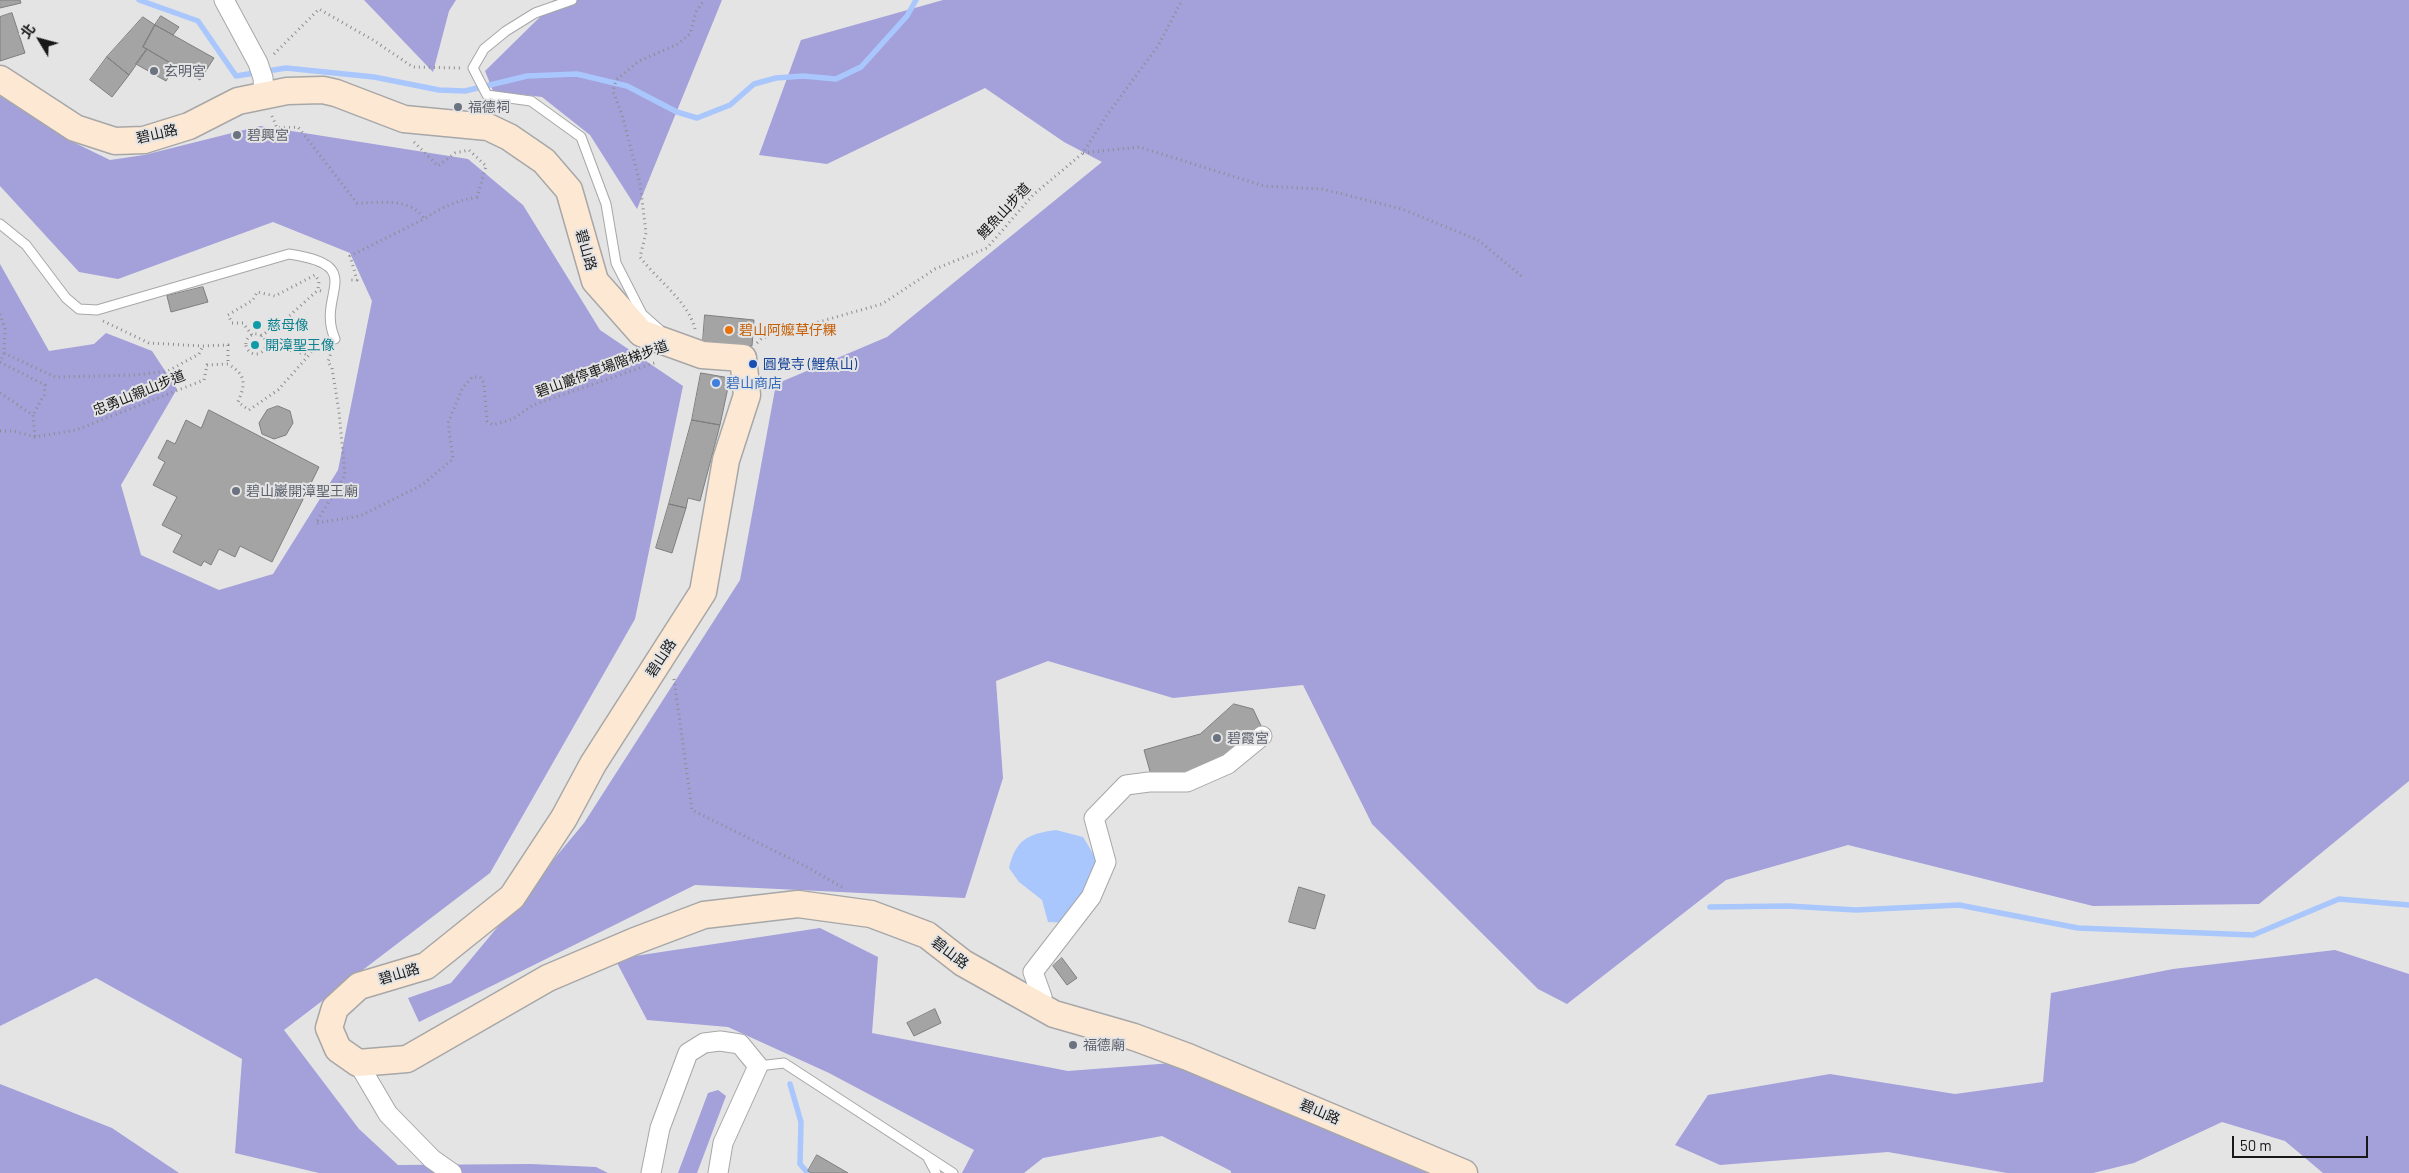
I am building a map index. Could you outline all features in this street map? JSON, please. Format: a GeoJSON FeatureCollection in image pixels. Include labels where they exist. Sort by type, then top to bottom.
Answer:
{"type":"FeatureCollection","features":[{"type":"Feature","properties":{"kind":"street"},"geometry":{"type":"LineString","coordinates":[[224,0],[258,63],[263,78],[264,94]]}},
{"type":"Feature","properties":{"kind":"street","name":"碧山路"},"geometry":{"type":"LineString","coordinates":[[0,79],[75,128],[115,141],[144,140],[189,126],[238,101],[264,94],[322,90],[336,93],[404,119],[488,127],[509,137],[544,161],[569,190],[595,281],[641,333],[690,351],[743,358],[747,395],[726,460],[703,592],[593,764],[564,818],[512,897],[426,966],[359,986],[335,1008],[330,1028],[338,1050],[358,1063],[407,1059],[548,978],[635,941],[704,915],[798,904],[871,914],[927,935],[963,963],[1054,1014],[1134,1037],[1188,1057],[1464,1173]]}},
{"type":"Feature","properties":{"kind":"street"},"geometry":{"type":"LineString","coordinates":[[1041,1008],[1042,997],[1033,972],[1091,897],[1106,862],[1094,818],[1126,786],[1149,782],[1187,782],[1228,764],[1262,736]]}},
{"type":"Feature","properties":{"kind":"street"},"geometry":{"type":"LineString","coordinates":[[651,1173],[660,1128],[688,1053],[704,1043],[720,1041],[740,1044],[758,1066],[723,1143],[718,1173]]}},
{"type":"Feature","properties":{"kind":"street"},"geometry":{"type":"LineString","coordinates":[[358,1063],[388,1114],[432,1159],[452,1173]]}},
{"type":"Feature","properties":{"kind":"lane"},"geometry":{"type":"LineString","coordinates":[[572,0],[535,13],[506,30],[484,49],[473,68],[487,95],[531,101],[581,137],[606,204],[616,263],[642,314],[690,351]]}},
{"type":"Feature","properties":{"kind":"lane"},"geometry":{"type":"LineString","coordinates":[[0,224],[26,245],[66,298],[79,309],[97,310],[289,254],[310,257],[326,263],[334,271],[336,280],[330,326],[335,339]]}},
{"type":"Feature","properties":{"kind":"lane"},"geometry":{"type":"LineString","coordinates":[[758,1066],[784,1063],[953,1173]]}},
{"type":"Feature","properties":{"kind":"lane"},"geometry":{"type":"LineString","coordinates":[[928,1157],[936,1173]]}},
{"type":"Feature","properties":{"kind":"path"},"geometry":{"type":"LineString","coordinates":[[690,351],[693,318],[652,274],[640,258],[646,233],[640,183],[622,114],[613,91],[616,80],[639,61],[678,44],[690,34],[696,12],[704,0]]}},
{"type":"Feature","properties":{"kind":"path","name":"鯉魚山步道"},"geometry":{"type":"LineString","coordinates":[[743,358],[762,338],[882,304],[935,269],[987,248],[1033,195],[1083,153],[1158,46],[1182,0]]}},
{"type":"Feature","properties":{"kind":"path"},"geometry":{"type":"LineString","coordinates":[[258,63],[282,47],[319,9],[373,40],[413,67],[473,68]]}},
{"type":"Feature","properties":{"kind":"path"},"geometry":{"type":"LineString","coordinates":[[264,94],[277,128],[298,127],[357,202],[409,205],[419,211],[424,219]]}},
{"type":"Feature","properties":{"kind":"path"},"geometry":{"type":"LineString","coordinates":[[336,280],[356,280],[350,256],[424,219],[442,207],[455,201],[477,197],[486,166],[469,150],[455,153],[438,166],[412,140]]}},
{"type":"Feature","properties":{"kind":"path"},"geometry":{"type":"LineString","coordinates":[[1083,153],[1139,147],[1264,186],[1322,189],[1402,209],[1478,240],[1524,278]]}},
{"type":"Feature","properties":{"kind":"path"},"geometry":{"type":"LineString","coordinates":[[316,275],[275,296],[257,292],[253,300],[228,315],[232,323],[243,323],[252,335],[262,336],[287,318],[318,290]]}},
{"type":"Feature","properties":{"kind":"path"},"geometry":{"type":"LineString","coordinates":[[0,314],[6,329],[4,353],[0,362],[45,385],[44,395],[32,416],[34,437]]}},
{"type":"Feature","properties":{"kind":"path"},"geometry":{"type":"LineString","coordinates":[[103,321],[149,343],[203,346],[228,345],[228,364],[241,375],[244,386],[238,402],[249,410],[278,390],[309,355],[321,337]]}},
{"type":"Feature","properties":{"kind":"path"},"geometry":{"type":"LineString","coordinates":[[252,335],[246,344],[249,352],[260,354],[266,344]]}},
{"type":"Feature","properties":{"kind":"path"},"geometry":{"type":"LineString","coordinates":[[262,336],[266,344],[309,355]]}},
{"type":"Feature","properties":{"kind":"path"},"geometry":{"type":"LineString","coordinates":[[4,353],[55,377],[136,375],[168,371],[199,354],[203,346]]}},
{"type":"Feature","properties":{"kind":"path","name":"碧山巖停車場階梯步道"},"geometry":{"type":"LineString","coordinates":[[328,362],[332,368],[339,412],[345,475],[316,523],[360,516],[422,485],[453,459],[448,423],[462,388],[472,377],[480,377],[484,383],[487,421],[493,424],[513,419],[533,406],[690,351]]}},
{"type":"Feature","properties":{"kind":"path","name":"忠勇山親山步道"},"geometry":{"type":"LineString","coordinates":[[0,431],[14,431],[34,437],[76,430],[204,380],[207,365],[228,364]]}},
{"type":"Feature","properties":{"kind":"path"},"geometry":{"type":"LineString","coordinates":[[0,393],[32,416]]}},
{"type":"Feature","properties":{"kind":"path"},"geometry":{"type":"LineString","coordinates":[[669,645],[692,810],[779,853]]}},
{"type":"Feature","properties":{"kind":"shaded area"},"geometry":{"type":"Polygon","coordinates":[[[364,0],[456,0],[449,11],[433,72],[364,0]]]}},
{"type":"Feature","properties":{"kind":"shaded area"},"geometry":{"type":"Polygon","coordinates":[[[554,0],[722,0],[637,209],[590,135],[542,97],[493,91],[485,71],[544,13],[554,0]]]}},
{"type":"Feature","properties":{"kind":"shaded area"},"geometry":{"type":"Polygon","coordinates":[[[943,0],[2409,0],[2409,781],[2259,904],[2093,906],[1848,845],[1726,880],[1567,1004],[1538,989],[1372,824],[1303,685],[1173,698],[1048,661],[996,681],[1003,778],[965,898],[695,885],[419,1022],[408,998],[451,983],[584,823],[740,580],[776,384],[887,337],[1102,162],[1064,142],[985,88],[827,164],[759,155],[801,40],[943,0]]]}},
{"type":"Feature","properties":{"kind":"shaded area"},"geometry":{"type":"Polygon","coordinates":[[[0,96],[69,140],[110,160],[144,155],[260,126],[468,159],[523,205],[600,330],[683,386],[635,619],[490,873],[284,1030],[359,1129],[398,1165],[531,1164],[596,1167],[608,1173],[319,1173],[235,1153],[242,1059],[96,978],[0,1026],[0,264],[49,351],[94,344],[106,333],[152,351],[177,389],[121,485],[141,555],[219,590],[273,574],[338,470],[372,301],[350,253],[273,222],[118,279],[79,272],[0,186],[0,96]]]}},
{"type":"Feature","properties":{"kind":"shaded area"},"geometry":{"type":"Polygon","coordinates":[[[820,928],[878,957],[872,1033],[1068,1071],[1185,1062],[1307,1121],[1427,1173],[1231,1173],[1231,1171],[1162,1136],[1043,1158],[1024,1173],[962,1173],[974,1150],[829,1073],[728,1027],[647,1020],[615,959],[820,928]]]}},
{"type":"Feature","properties":{"kind":"shaded area"},"geometry":{"type":"Polygon","coordinates":[[[2335,950],[2409,974],[2409,1173],[2323,1173],[2285,1141],[2222,1122],[2134,1163],[2093,1173],[2007,1173],[1888,1152],[1720,1165],[1675,1145],[1708,1095],[1830,1074],[1955,1094],[2043,1082],[2051,993],[2173,969],[2335,950]]]}},
{"type":"Feature","properties":{"kind":"shaded area"},"geometry":{"type":"Polygon","coordinates":[[[0,1084],[112,1128],[179,1173],[0,1173],[0,1084]]]}},
{"type":"Feature","properties":{"kind":"shaded area"},"geometry":{"type":"Polygon","coordinates":[[[718,1090],[726,1096],[697,1173],[678,1173],[708,1093],[718,1090]]]}},
{"type":"Feature","properties":{"kind":"water"},"geometry":{"type":"Polygon","coordinates":[[[1056,830],[1083,837],[1097,860],[1095,887],[1071,923],[1048,922],[1042,900],[1019,882],[1009,868],[1015,850],[1020,844],[1031,836],[1056,830]]]}},
{"type":"Feature","properties":{"kind":"building"},"geometry":{"type":"Polygon","coordinates":[[[0,0],[20,0],[21,3],[0,8],[0,0]]]}},
{"type":"Feature","properties":{"kind":"building"},"geometry":{"type":"Polygon","coordinates":[[[12,13],[25,53],[0,61],[0,17],[12,13]]]}},
{"type":"Feature","properties":{"kind":"building"},"geometry":{"type":"Polygon","coordinates":[[[161,16],[179,27],[173,35],[155,25],[161,16]]]}},
{"type":"Feature","properties":{"kind":"building"},"geometry":{"type":"Polygon","coordinates":[[[143,17],[155,25],[143,47],[147,49],[129,75],[107,57],[143,17]]]}},
{"type":"Feature","properties":{"kind":"building"},"geometry":{"type":"Polygon","coordinates":[[[155,25],[214,58],[200,80],[143,47],[155,25]]]}},
{"type":"Feature","properties":{"kind":"building"},"geometry":{"type":"Polygon","coordinates":[[[147,49],[175,66],[166,81],[136,64],[147,49]]]}},
{"type":"Feature","properties":{"kind":"building"},"geometry":{"type":"Polygon","coordinates":[[[107,57],[129,75],[112,97],[90,80],[107,57]]]}},
{"type":"Feature","properties":{"kind":"building"},"geometry":{"type":"Polygon","coordinates":[[[203,287],[208,302],[171,312],[167,296],[203,287]]]}},
{"type":"Feature","properties":{"kind":"building","name":"碧山阿嬤草仔粿"},"geometry":{"type":"Polygon","coordinates":[[[705,315],[754,320],[752,346],[703,341],[705,315]]]}},
{"type":"Feature","properties":{"kind":"building","name":"碧山商店"},"geometry":{"type":"Polygon","coordinates":[[[701,373],[730,378],[720,425],[692,420],[701,373]]]}},
{"type":"Feature","properties":{"kind":"building"},"geometry":{"type":"Polygon","coordinates":[[[278,406],[290,411],[293,423],[286,435],[274,439],[262,434],[259,423],[267,410],[278,406]]]}},
{"type":"Feature","properties":{"kind":"building","name":"碧山巖開漳聖王廟"},"geometry":{"type":"Polygon","coordinates":[[[209,410],[319,467],[272,562],[240,546],[235,557],[219,549],[211,565],[204,561],[201,566],[173,552],[182,535],[162,525],[177,497],[153,485],[165,462],[158,458],[167,440],[175,444],[186,420],[201,428],[209,410]]]}},
{"type":"Feature","properties":{"kind":"building"},"geometry":{"type":"Polygon","coordinates":[[[692,420],[720,425],[700,501],[688,498],[686,508],[669,504],[692,420]]]}},
{"type":"Feature","properties":{"kind":"building"},"geometry":{"type":"Polygon","coordinates":[[[669,504],[686,508],[672,553],[656,548],[669,504]]]}},
{"type":"Feature","properties":{"kind":"building","name":"碧霞宮"},"geometry":{"type":"Polygon","coordinates":[[[1234,704],[1253,709],[1263,730],[1219,762],[1189,778],[1153,782],[1144,750],[1200,734],[1234,704]]]}},
{"type":"Feature","properties":{"kind":"building"},"geometry":{"type":"Polygon","coordinates":[[[1299,887],[1325,895],[1315,929],[1289,922],[1299,887]]]}},
{"type":"Feature","properties":{"kind":"building"},"geometry":{"type":"Polygon","coordinates":[[[1062,958],[1077,978],[1067,985],[1053,966],[1062,958]]]}},
{"type":"Feature","properties":{"kind":"building"},"geometry":{"type":"Polygon","coordinates":[[[935,1009],[941,1023],[914,1036],[907,1023],[935,1009]]]}},
{"type":"Feature","properties":{"kind":"building"},"geometry":{"type":"Polygon","coordinates":[[[817,1155],[848,1173],[811,1173],[808,1171],[817,1155]]]}},
{"type":"Feature","properties":{"kind":"waterway"},"geometry":{"type":"LineString","coordinates":[[139,0],[198,21],[236,76],[286,68],[374,77],[439,90],[465,91],[527,76],[577,74],[627,86],[677,112],[697,118],[730,105],[754,84],[776,78],[803,76],[836,79],[861,67],[907,16],[916,0]]}},
{"type":"Feature","properties":{"kind":"waterway"},"geometry":{"type":"LineString","coordinates":[[1710,907],[1788,906],[1856,910],[1959,905],[2078,928],[2253,935],[2339,899],[2409,905]]}},
{"type":"Feature","properties":{"kind":"waterway"},"geometry":{"type":"LineString","coordinates":[[790,1084],[801,1122],[800,1164],[808,1173]]}},
{"type":"Feature","properties":{"kind":"place","name":"玄明宮"},"geometry":{"type":"Point","coordinates":[154,71]}},
{"type":"Feature","properties":{"kind":"place","name":"福德祠"},"geometry":{"type":"Point","coordinates":[458,107]}},
{"type":"Feature","properties":{"kind":"place","name":"碧興宮"},"geometry":{"type":"Point","coordinates":[237,135]}},
{"type":"Feature","properties":{"kind":"place","name":"慈母像"},"geometry":{"type":"Point","coordinates":[257,325]}},
{"type":"Feature","properties":{"kind":"place","name":"碧山阿嬤草仔粿"},"geometry":{"type":"Point","coordinates":[729,330]}},
{"type":"Feature","properties":{"kind":"place","name":"開漳聖王像"},"geometry":{"type":"Point","coordinates":[255,345]}},
{"type":"Feature","properties":{"kind":"place","name":"圓覺寺 (鯉魚山)"},"geometry":{"type":"Point","coordinates":[753,364]}},
{"type":"Feature","properties":{"kind":"place","name":"碧山商店"},"geometry":{"type":"Point","coordinates":[716,383]}},
{"type":"Feature","properties":{"kind":"place","name":"碧山巖開漳聖王廟"},"geometry":{"type":"Point","coordinates":[236,491]}},
{"type":"Feature","properties":{"kind":"place","name":"碧霞宮"},"geometry":{"type":"Point","coordinates":[1217,738]}},
{"type":"Feature","properties":{"kind":"place","name":"福德廟"},"geometry":{"type":"Point","coordinates":[1073,1045]}}]}
